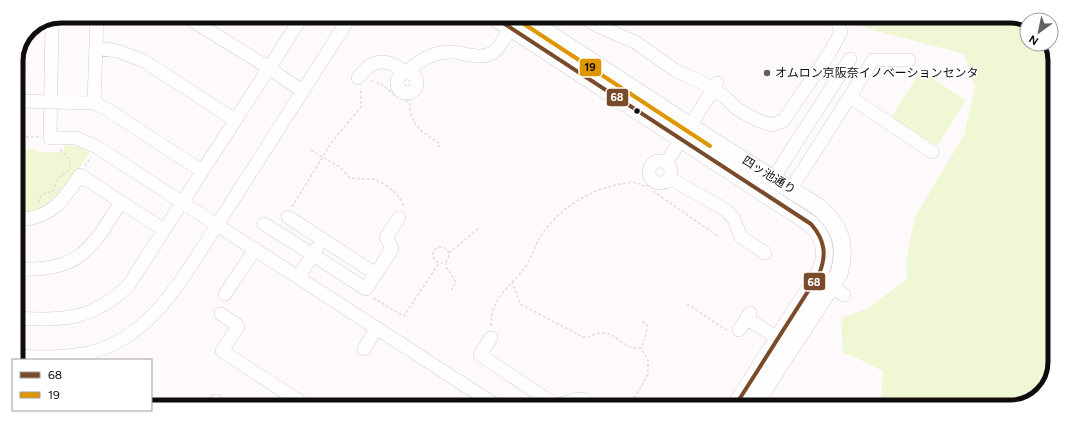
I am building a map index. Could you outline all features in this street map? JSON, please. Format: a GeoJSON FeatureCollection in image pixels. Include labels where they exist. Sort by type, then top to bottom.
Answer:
{"type":"FeatureCollection","features":[{"type":"Feature","properties":{"kind":"main road","name":"四ッ池通り"},"geometry":{"type":"LineString","coordinates":[[519,23],[686,132],[811,224],[818,231],[823,241],[825,252],[824,263],[779,339],[739,400]]}},
{"type":"Feature","properties":{"kind":"main road","name":"四ッ池通り"},"geometry":{"type":"LineString","coordinates":[[686,132],[774,177],[820,208],[831,218],[839,232],[842,244],[843,260],[839,274],[838,291],[757,400]]}},
{"type":"Feature","properties":{"kind":"street"},"geometry":{"type":"LineString","coordinates":[[94,103],[97,23]]}},
{"type":"Feature","properties":{"kind":"street"},"geometry":{"type":"LineString","coordinates":[[196,23],[269,68],[302,91]]}},
{"type":"Feature","properties":{"kind":"street"},"geometry":{"type":"LineString","coordinates":[[23,318],[67,319],[88,313],[106,304],[128,286],[297,23]]}},
{"type":"Feature","properties":{"kind":"street"},"geometry":{"type":"LineString","coordinates":[[23,356],[63,356],[83,354],[105,348],[126,337],[145,324],[161,308],[217,225],[346,23]]}},
{"type":"Feature","properties":{"kind":"street"},"geometry":{"type":"LineString","coordinates":[[406,73],[421,60],[439,53],[452,52],[476,56],[489,54],[498,47],[516,23]]}},
{"type":"Feature","properties":{"kind":"street"},"geometry":{"type":"LineString","coordinates":[[593,23],[635,42],[675,70],[715,86],[738,109],[757,120],[771,125],[783,121],[829,54],[841,32],[838,23]]}},
{"type":"Feature","properties":{"kind":"street"},"geometry":{"type":"LineString","coordinates":[[52,24],[50,138],[76,138],[91,144],[488,400]]}},
{"type":"Feature","properties":{"kind":"street"},"geometry":{"type":"LineString","coordinates":[[96,48],[118,51],[144,61],[235,120]]}},
{"type":"Feature","properties":{"kind":"street"},"geometry":{"type":"LineString","coordinates":[[829,54],[848,62],[863,76]]}},
{"type":"Feature","properties":{"kind":"street"},"geometry":{"type":"LineString","coordinates":[[791,189],[874,60],[909,60]]}},
{"type":"Feature","properties":{"kind":"street"},"geometry":{"type":"LineString","coordinates":[[363,81],[368,67],[380,62],[397,66],[406,73],[413,75],[417,81],[416,88],[410,97]]}},
{"type":"Feature","properties":{"kind":"street"},"geometry":{"type":"LineString","coordinates":[[774,177],[848,62]]}},
{"type":"Feature","properties":{"kind":"street"},"geometry":{"type":"LineString","coordinates":[[666,163],[715,86]]}},
{"type":"Feature","properties":{"kind":"street"},"geometry":{"type":"LineString","coordinates":[[850,97],[932,152]]}},
{"type":"Feature","properties":{"kind":"street"},"geometry":{"type":"LineString","coordinates":[[23,101],[94,103],[105,108],[202,171]]}},
{"type":"Feature","properties":{"kind":"street"},"geometry":{"type":"LineString","coordinates":[[657,161],[666,163],[671,170],[669,178],[662,183],[654,182],[650,175],[657,161]]}},
{"type":"Feature","properties":{"kind":"street"},"geometry":{"type":"LineString","coordinates":[[23,219],[39,217],[52,210],[62,201],[80,175],[164,230]]}},
{"type":"Feature","properties":{"kind":"street"},"geometry":{"type":"LineString","coordinates":[[669,178],[726,210],[734,219],[741,236],[765,253]]}},
{"type":"Feature","properties":{"kind":"street"},"geometry":{"type":"LineString","coordinates":[[23,269],[50,268],[75,259],[97,240],[121,202]]}},
{"type":"Feature","properties":{"kind":"street"},"geometry":{"type":"LineString","coordinates":[[288,217],[376,274]]}},
{"type":"Feature","properties":{"kind":"street"},"geometry":{"type":"LineString","coordinates":[[264,224],[366,289],[392,249],[386,237],[399,218]]}},
{"type":"Feature","properties":{"kind":"street"},"geometry":{"type":"LineString","coordinates":[[298,277],[322,240]]}},
{"type":"Feature","properties":{"kind":"street"},"geometry":{"type":"LineString","coordinates":[[225,294],[255,249]]}},
{"type":"Feature","properties":{"kind":"street"},"geometry":{"type":"LineString","coordinates":[[221,314],[238,326],[222,351],[297,400]]}},
{"type":"Feature","properties":{"kind":"street"},"geometry":{"type":"LineString","coordinates":[[739,330],[748,316],[779,339]]}},
{"type":"Feature","properties":{"kind":"street"},"geometry":{"type":"LineString","coordinates":[[364,349],[377,328]]}},
{"type":"Feature","properties":{"kind":"street"},"geometry":{"type":"LineString","coordinates":[[491,338],[480,355],[548,400]]}},
{"type":"Feature","properties":{"kind":"path"},"geometry":{"type":"LineString","coordinates":[[288,217],[290,209],[336,136],[361,107],[363,81],[377,82],[388,88],[398,98],[410,97],[411,117],[416,127],[440,144],[438,147]]}},
{"type":"Feature","properties":{"kind":"path"},"geometry":{"type":"LineString","coordinates":[[23,137],[50,138],[70,160],[71,165],[66,173],[58,178],[53,191],[43,193],[40,196],[39,217]]}},
{"type":"Feature","properties":{"kind":"path"},"geometry":{"type":"LineString","coordinates":[[311,150],[322,158],[341,168],[350,178],[371,179],[392,190],[404,206],[403,216],[399,218]]}},
{"type":"Feature","properties":{"kind":"path"},"geometry":{"type":"LineString","coordinates":[[491,338],[491,323],[494,305],[497,299],[528,262],[540,236],[550,224],[581,198],[596,190],[636,182],[646,187],[650,175],[719,237]]}},
{"type":"Feature","properties":{"kind":"path"},"geometry":{"type":"LineString","coordinates":[[451,291],[456,282],[446,267],[446,262],[450,253],[474,230],[480,228]]}},
{"type":"Feature","properties":{"kind":"path"},"geometry":{"type":"LineString","coordinates":[[438,263],[433,256],[436,248],[443,246],[450,253]]}},
{"type":"Feature","properties":{"kind":"path"},"geometry":{"type":"LineString","coordinates":[[438,263],[446,262]]}},
{"type":"Feature","properties":{"kind":"path"},"geometry":{"type":"LineString","coordinates":[[366,289],[370,296],[404,316],[438,263]]}},
{"type":"Feature","properties":{"kind":"path"},"geometry":{"type":"LineString","coordinates":[[512,281],[520,304],[570,331],[589,338],[599,333],[605,333],[627,347],[633,349],[641,348]]}},
{"type":"Feature","properties":{"kind":"path"},"geometry":{"type":"LineString","coordinates":[[687,304],[731,332],[739,330]]}},
{"type":"Feature","properties":{"kind":"path"},"geometry":{"type":"LineString","coordinates":[[641,320],[647,325],[647,329],[641,348]]}},
{"type":"Feature","properties":{"kind":"path"},"geometry":{"type":"LineString","coordinates":[[631,400],[634,398],[644,384],[649,370],[648,360],[641,348]]}},
{"type":"Feature","properties":{"kind":"green space"},"geometry":{"type":"Polygon","coordinates":[[[851,23],[1015,23],[1019,24],[1019,52],[1047,52],[1048,367],[1043,381],[1037,389],[1027,396],[1018,399],[881,400],[883,371],[843,353],[841,318],[869,308],[907,279],[907,254],[915,217],[964,135],[975,87],[964,54],[851,23]]]}},
{"type":"Feature","properties":{"kind":"green space"},"geometry":{"type":"Polygon","coordinates":[[[921,71],[966,100],[937,146],[891,117],[921,71]]]}},
{"type":"Feature","properties":{"kind":"green space"},"geometry":{"type":"Polygon","coordinates":[[[64,145],[80,147],[90,152],[64,191],[42,210],[23,214],[23,148],[37,150],[38,152],[59,152],[64,150],[64,145]]]}},
{"type":"Feature","properties":{"kind":"transit line","name":"68"},"geometry":{"type":"LineString","coordinates":[[503,23],[811,224],[816,230],[822,242],[824,254],[822,267],[819,274],[739,400]]}},
{"type":"Feature","properties":{"kind":"transit line","name":"19"},"geometry":{"type":"LineString","coordinates":[[523,23],[710,146]]}},
{"type":"Feature","properties":{"kind":"place","name":"オムロン京阪奈イノベーションセンタ"},"geometry":{"type":"Point","coordinates":[767,73]}}]}
